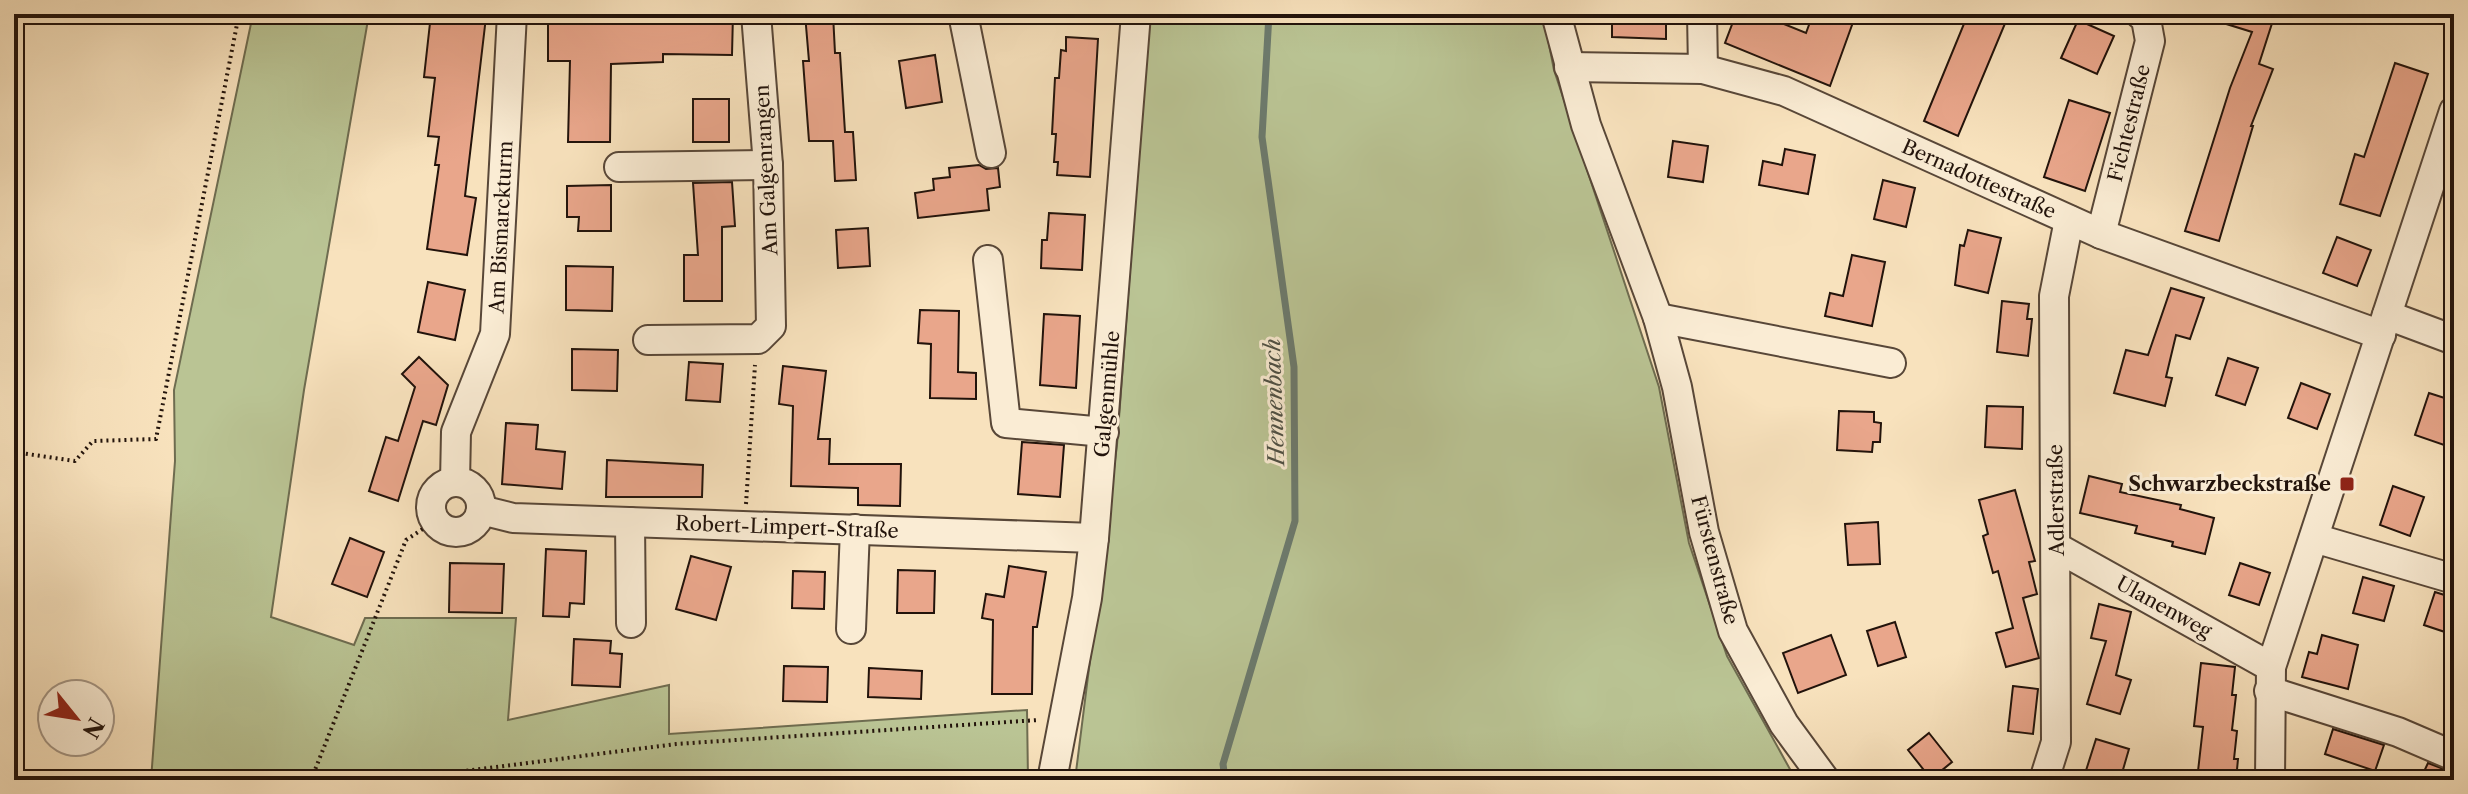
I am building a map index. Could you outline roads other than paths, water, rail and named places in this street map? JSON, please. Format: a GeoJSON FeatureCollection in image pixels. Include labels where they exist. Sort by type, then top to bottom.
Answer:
{"type":"FeatureCollection","features":[{"type":"Feature","properties":{"kind":"street","name":"Am Bismarckturm"},"geometry":{"type":"LineString","coordinates":[[455,482],[456,432],[495,334],[512,14]]}},
{"type":"Feature","properties":{"kind":"street","name":"Am Galgenrangen"},"geometry":{"type":"LineString","coordinates":[[648,340],[764,332],[768,165],[756,14]]}},
{"type":"Feature","properties":{"kind":"street"},"geometry":{"type":"LineString","coordinates":[[963,14],[991,153]]}},
{"type":"Feature","properties":{"kind":"street","name":"Galgenmühle"},"geometry":{"type":"LineString","coordinates":[[1052,775],[1087,598],[1094,538],[1136,14]]}},
{"type":"Feature","properties":{"kind":"street","name":"Fürstenstraße"},"geometry":{"type":"LineString","coordinates":[[1556,14],[1586,125],[1658,318],[1677,387],[1704,532],[1733,631],[1784,724],[1825,780]]}},
{"type":"Feature","properties":{"kind":"street"},"geometry":{"type":"LineString","coordinates":[[1702,14],[1703,69]]}},
{"type":"Feature","properties":{"kind":"street","name":"Fichtestraße"},"geometry":{"type":"LineString","coordinates":[[2101,234],[2150,41],[2146,19],[2140,14]]}},
{"type":"Feature","properties":{"kind":"street","name":"Bernadottestraße"},"geometry":{"type":"LineString","coordinates":[[1569,67],[1703,69],[1784,91],[2101,234],[2384,325],[2454,340]]}},
{"type":"Feature","properties":{"kind":"street"},"geometry":{"type":"LineString","coordinates":[[2270,780],[2270,679],[2384,325],[2448,150],[2454,111]]}},
{"type":"Feature","properties":{"kind":"street"},"geometry":{"type":"LineString","coordinates":[[619,167],[768,165]]}},
{"type":"Feature","properties":{"kind":"street","name":"Adlerstraße"},"geometry":{"type":"LineString","coordinates":[[2044,780],[2056,742],[2054,296],[2069,220]]}},
{"type":"Feature","properties":{"kind":"street"},"geometry":{"type":"LineString","coordinates":[[988,260],[1006,423],[1104,432]]}},
{"type":"Feature","properties":{"kind":"street"},"geometry":{"type":"LineString","coordinates":[[1658,318],[1891,363]]}},
{"type":"Feature","properties":{"kind":"street"},"geometry":{"type":"LineString","coordinates":[[455,482],[472,487],[478,493],[481,510],[474,526],[458,533],[449,532],[435,521],[431,513],[434,495],[439,488],[455,482]]}},
{"type":"Feature","properties":{"kind":"street","name":"Robert-Limpert-Straße"},"geometry":{"type":"LineString","coordinates":[[481,510],[513,518],[1094,538]]}},
{"type":"Feature","properties":{"kind":"street"},"geometry":{"type":"LineString","coordinates":[[630,522],[631,623]]}},
{"type":"Feature","properties":{"kind":"street"},"geometry":{"type":"LineString","coordinates":[[851,629],[855,529]]}},
{"type":"Feature","properties":{"kind":"street"},"geometry":{"type":"LineString","coordinates":[[2314,538],[2454,579]]}},
{"type":"Feature","properties":{"kind":"street","name":"Ulanenweg"},"geometry":{"type":"LineString","coordinates":[[2056,547],[2270,679],[2454,756]]}},
{"type":"Feature","properties":{"kind":"waterway","name":"Hennenbach"},"geometry":{"type":"LineString","coordinates":[[1225,780],[1223,764],[1295,521],[1294,367],[1262,137],[1269,14]]}},
{"type":"Feature","properties":{"kind":"place","name":"Schwarzbeckstraße"},"geometry":{"type":"Point","coordinates":[2347,484]}}]}
